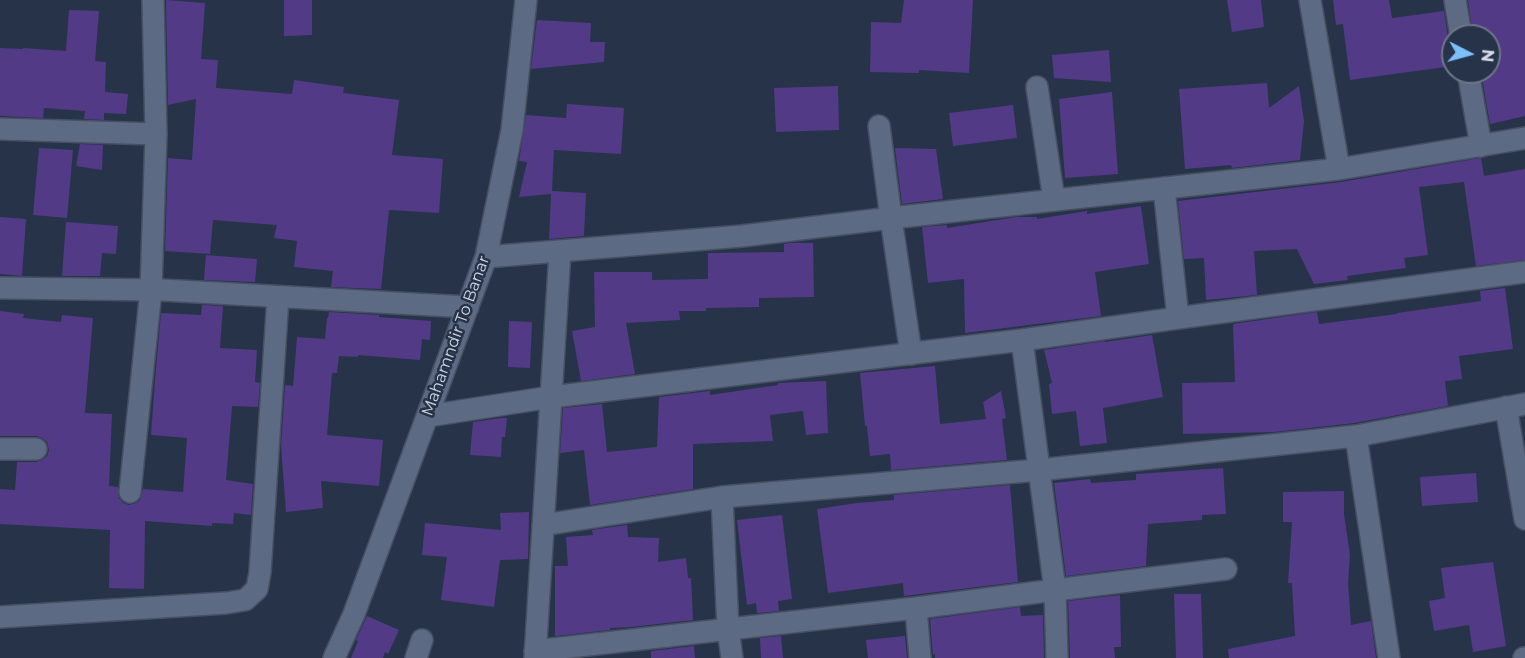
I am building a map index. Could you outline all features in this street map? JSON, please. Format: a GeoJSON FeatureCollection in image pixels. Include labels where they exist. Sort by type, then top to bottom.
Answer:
{"type":"FeatureCollection","features":[{"type":"Feature","properties":{"kind":"street"},"geometry":{"type":"LineString","coordinates":[[130,492],[151,290],[156,134],[153,0]]}},
{"type":"Feature","properties":{"kind":"street","name":"Mahamndir To Banar"},"geometry":{"type":"LineString","coordinates":[[334,658],[354,614],[486,257],[512,130],[526,0]]}},
{"type":"Feature","properties":{"kind":"street"},"geometry":{"type":"LineString","coordinates":[[1310,0],[1339,169]]}},
{"type":"Feature","properties":{"kind":"street"},"geometry":{"type":"LineString","coordinates":[[1455,0],[1459,24]]}},
{"type":"Feature","properties":{"kind":"street"},"geometry":{"type":"LineString","coordinates":[[1470,84],[1481,146]]}},
{"type":"Feature","properties":{"kind":"street"},"geometry":{"type":"LineString","coordinates":[[1037,87],[1054,200]]}},
{"type":"Feature","properties":{"kind":"street"},"geometry":{"type":"LineString","coordinates":[[879,126],[911,354]]}},
{"type":"Feature","properties":{"kind":"street"},"geometry":{"type":"LineString","coordinates":[[0,129],[156,134]]}},
{"type":"Feature","properties":{"kind":"street"},"geometry":{"type":"LineString","coordinates":[[486,257],[742,236],[1339,169],[1525,138]]}},
{"type":"Feature","properties":{"kind":"street"},"geometry":{"type":"LineString","coordinates":[[1164,188],[1178,318]]}},
{"type":"Feature","properties":{"kind":"street"},"geometry":{"type":"LineString","coordinates":[[560,251],[535,654],[1226,569]]}},
{"type":"Feature","properties":{"kind":"street"},"geometry":{"type":"LineString","coordinates":[[428,416],[551,398],[1022,340],[1525,272]]}},
{"type":"Feature","properties":{"kind":"street"},"geometry":{"type":"LineString","coordinates":[[0,288],[151,290],[468,307]]}},
{"type":"Feature","properties":{"kind":"street"},"geometry":{"type":"LineString","coordinates":[[0,617],[226,603],[245,600],[257,588],[260,572],[278,297]]}},
{"type":"Feature","properties":{"kind":"street"},"geometry":{"type":"LineString","coordinates":[[1022,340],[1055,590],[1057,658]]}},
{"type":"Feature","properties":{"kind":"street"},"geometry":{"type":"LineString","coordinates":[[543,525],[722,497],[1039,470],[1356,436],[1515,406],[1525,519]]}},
{"type":"Feature","properties":{"kind":"street"},"geometry":{"type":"LineString","coordinates":[[1356,436],[1389,658]]}},
{"type":"Feature","properties":{"kind":"street"},"geometry":{"type":"LineString","coordinates":[[0,449],[36,449]]}},
{"type":"Feature","properties":{"kind":"street"},"geometry":{"type":"LineString","coordinates":[[722,497],[728,629],[732,658]]}},
{"type":"Feature","properties":{"kind":"street"},"geometry":{"type":"LineString","coordinates":[[916,608],[920,658]]}},
{"type":"Feature","properties":{"kind":"building"},"geometry":{"type":"Polygon","coordinates":[[[166,0],[205,3],[201,59],[218,60],[216,88],[292,94],[294,80],[344,87],[343,93],[399,100],[392,155],[443,159],[439,213],[389,210],[381,289],[331,287],[333,271],[294,267],[297,241],[274,238],[277,225],[213,220],[210,254],[165,251],[168,158],[192,160],[196,99],[168,105],[166,0]]]}},
{"type":"Feature","properties":{"kind":"building"},"geometry":{"type":"Polygon","coordinates":[[[284,0],[312,0],[312,35],[284,36],[284,0]]]}},
{"type":"Feature","properties":{"kind":"building"},"geometry":{"type":"Polygon","coordinates":[[[904,0],[973,0],[969,73],[919,70],[919,73],[870,72],[871,22],[901,23],[904,0]]]}},
{"type":"Feature","properties":{"kind":"building"},"geometry":{"type":"Polygon","coordinates":[[[1227,0],[1261,0],[1264,27],[1232,32],[1227,0]]]}},
{"type":"Feature","properties":{"kind":"building"},"geometry":{"type":"Polygon","coordinates":[[[1333,0],[1389,0],[1392,18],[1444,11],[1446,24],[1441,24],[1441,68],[1350,80],[1343,24],[1336,25],[1333,0]]]}},
{"type":"Feature","properties":{"kind":"building"},"geometry":{"type":"Polygon","coordinates":[[[1468,0],[1525,0],[1525,116],[1490,124],[1483,84],[1501,84],[1501,24],[1471,24],[1468,0]]]}},
{"type":"Feature","properties":{"kind":"building"},"geometry":{"type":"Polygon","coordinates":[[[69,10],[99,11],[95,61],[106,62],[105,92],[128,94],[126,114],[104,113],[104,120],[84,119],[85,111],[44,108],[43,118],[0,116],[0,48],[66,51],[69,10]]]}},
{"type":"Feature","properties":{"kind":"building"},"geometry":{"type":"Polygon","coordinates":[[[537,20],[591,23],[590,42],[605,42],[604,62],[531,69],[537,20]]]}},
{"type":"Feature","properties":{"kind":"building"},"geometry":{"type":"Polygon","coordinates":[[[1109,50],[1111,82],[1054,78],[1052,55],[1109,50]]]}},
{"type":"Feature","properties":{"kind":"building"},"geometry":{"type":"Polygon","coordinates":[[[1267,83],[1269,108],[1299,86],[1304,121],[1300,160],[1232,168],[1231,165],[1185,169],[1179,89],[1267,83]]]}},
{"type":"Feature","properties":{"kind":"building"},"geometry":{"type":"Polygon","coordinates":[[[838,86],[839,130],[776,132],[774,88],[838,86]]]}},
{"type":"Feature","properties":{"kind":"building"},"geometry":{"type":"Polygon","coordinates":[[[1112,92],[1118,174],[1065,178],[1059,99],[1112,92]]]}},
{"type":"Feature","properties":{"kind":"building"},"geometry":{"type":"Polygon","coordinates":[[[567,104],[624,108],[621,154],[554,150],[552,191],[586,193],[584,236],[549,239],[551,194],[519,197],[527,162],[519,161],[526,115],[566,118],[567,104]]]}},
{"type":"Feature","properties":{"kind":"building"},"geometry":{"type":"Polygon","coordinates":[[[1013,105],[1017,138],[953,146],[949,113],[1013,105]]]}},
{"type":"Feature","properties":{"kind":"building"},"geometry":{"type":"Polygon","coordinates":[[[80,144],[103,145],[102,170],[76,166],[80,144]]]}},
{"type":"Feature","properties":{"kind":"building"},"geometry":{"type":"Polygon","coordinates":[[[39,148],[73,150],[67,218],[33,215],[39,148]]]}},
{"type":"Feature","properties":{"kind":"building"},"geometry":{"type":"Polygon","coordinates":[[[895,148],[936,149],[943,199],[902,204],[895,148]]]}},
{"type":"Feature","properties":{"kind":"building"},"geometry":{"type":"Polygon","coordinates":[[[1481,158],[1484,176],[1525,169],[1525,260],[1476,266],[1464,182],[1419,187],[1428,255],[1404,258],[1406,268],[1347,276],[1348,280],[1314,284],[1297,249],[1254,251],[1257,295],[1206,300],[1204,258],[1184,259],[1178,201],[1341,182],[1481,158]]]}},
{"type":"Feature","properties":{"kind":"building"},"geometry":{"type":"Polygon","coordinates":[[[1141,206],[1149,264],[1095,272],[1101,316],[965,333],[964,279],[928,283],[922,227],[947,225],[947,228],[1016,217],[1037,217],[1037,219],[1141,206]]]}},
{"type":"Feature","properties":{"kind":"building"},"geometry":{"type":"Polygon","coordinates":[[[0,217],[26,219],[22,276],[0,274],[0,217]]]}},
{"type":"Feature","properties":{"kind":"building"},"geometry":{"type":"Polygon","coordinates":[[[66,222],[118,226],[116,254],[102,253],[100,276],[62,276],[66,222]]]}},
{"type":"Feature","properties":{"kind":"building"},"geometry":{"type":"Polygon","coordinates":[[[813,243],[814,297],[759,298],[759,307],[679,311],[680,320],[626,323],[635,374],[581,381],[572,331],[595,327],[594,272],[652,272],[652,280],[708,279],[708,253],[784,252],[784,244],[813,243]]]}},
{"type":"Feature","properties":{"kind":"building"},"geometry":{"type":"Polygon","coordinates":[[[206,255],[257,259],[255,282],[204,280],[206,255]]]}},
{"type":"Feature","properties":{"kind":"building"},"geometry":{"type":"Polygon","coordinates":[[[1505,288],[1513,349],[1459,356],[1462,379],[1445,381],[1448,406],[1354,423],[1274,432],[1183,434],[1182,383],[1235,382],[1233,324],[1317,312],[1319,324],[1397,314],[1481,301],[1480,291],[1505,288]]]}},
{"type":"Feature","properties":{"kind":"building"},"geometry":{"type":"Polygon","coordinates":[[[202,305],[223,306],[220,348],[257,350],[255,382],[260,383],[258,407],[232,406],[226,480],[253,484],[251,515],[234,513],[233,524],[212,523],[212,526],[145,521],[144,589],[109,588],[110,530],[0,524],[0,489],[15,490],[17,462],[42,460],[47,456],[49,450],[47,442],[36,436],[0,436],[0,311],[24,314],[23,318],[61,322],[62,315],[93,318],[85,413],[112,414],[109,486],[118,487],[119,498],[123,503],[129,505],[140,500],[143,489],[183,492],[187,438],[151,435],[161,313],[201,315],[202,305]]]}},
{"type":"Feature","properties":{"kind":"building"},"geometry":{"type":"Polygon","coordinates":[[[329,312],[431,321],[430,340],[422,339],[420,360],[358,355],[358,357],[339,356],[337,373],[332,373],[327,435],[383,440],[379,486],[321,481],[323,508],[286,512],[281,446],[285,385],[293,386],[297,337],[325,339],[329,312]]]}},
{"type":"Feature","properties":{"kind":"building"},"geometry":{"type":"Polygon","coordinates":[[[509,321],[532,322],[530,368],[508,367],[509,321]]]}},
{"type":"Feature","properties":{"kind":"building"},"geometry":{"type":"Polygon","coordinates":[[[1152,335],[1163,397],[1103,408],[1107,443],[1080,446],[1076,411],[1052,414],[1049,384],[1052,383],[1044,350],[1152,335]]]}},
{"type":"Feature","properties":{"kind":"building"},"geometry":{"type":"Polygon","coordinates":[[[935,366],[940,424],[986,419],[983,402],[1001,391],[1006,418],[1002,419],[1007,460],[891,470],[890,454],[870,456],[860,373],[935,366]]]}},
{"type":"Feature","properties":{"kind":"building"},"geometry":{"type":"Polygon","coordinates":[[[826,381],[828,433],[806,435],[803,411],[770,415],[773,441],[693,444],[693,489],[590,505],[584,450],[560,453],[563,408],[602,404],[607,452],[657,447],[659,397],[710,391],[710,395],[778,385],[778,383],[826,381]]]}},
{"type":"Feature","properties":{"kind":"building"},"geometry":{"type":"Polygon","coordinates":[[[507,418],[505,437],[502,437],[501,457],[470,455],[473,422],[507,418]]]}},
{"type":"Feature","properties":{"kind":"building"},"geometry":{"type":"Polygon","coordinates":[[[1223,468],[1226,514],[1202,515],[1202,520],[1148,524],[1146,566],[1066,576],[1054,483],[1090,479],[1091,483],[1136,480],[1136,474],[1223,468]]]}},
{"type":"Feature","properties":{"kind":"building"},"geometry":{"type":"Polygon","coordinates":[[[1476,473],[1478,502],[1422,506],[1420,477],[1476,473]]]}},
{"type":"Feature","properties":{"kind":"building"},"geometry":{"type":"Polygon","coordinates":[[[1010,485],[1018,582],[904,596],[903,583],[828,593],[817,509],[894,500],[894,495],[1010,485]]]}},
{"type":"Feature","properties":{"kind":"building"},"geometry":{"type":"Polygon","coordinates":[[[1344,491],[1344,514],[1350,555],[1348,583],[1351,625],[1371,621],[1376,658],[1229,658],[1228,649],[1295,636],[1292,583],[1288,583],[1292,522],[1283,522],[1283,492],[1344,491]]]}},
{"type":"Feature","properties":{"kind":"building"},"geometry":{"type":"Polygon","coordinates":[[[529,512],[528,559],[500,560],[494,607],[441,600],[447,557],[422,555],[425,523],[501,530],[500,513],[529,512]]]}},
{"type":"Feature","properties":{"kind":"building"},"geometry":{"type":"Polygon","coordinates":[[[782,515],[792,599],[778,601],[779,611],[757,613],[756,603],[747,605],[737,520],[782,515]]]}},
{"type":"Feature","properties":{"kind":"building"},"geometry":{"type":"Polygon","coordinates":[[[627,525],[628,537],[659,538],[658,562],[686,558],[688,578],[691,578],[693,620],[555,636],[555,566],[568,566],[566,537],[593,535],[592,530],[627,525]]]}},
{"type":"Feature","properties":{"kind":"building"},"geometry":{"type":"Polygon","coordinates":[[[1493,562],[1506,646],[1473,652],[1469,625],[1434,631],[1429,601],[1445,598],[1441,568],[1493,562]]]}},
{"type":"Feature","properties":{"kind":"building"},"geometry":{"type":"Polygon","coordinates":[[[1174,594],[1201,594],[1203,658],[1176,658],[1174,594]]]}},
{"type":"Feature","properties":{"kind":"building"},"geometry":{"type":"Polygon","coordinates":[[[1120,595],[1121,647],[1114,647],[1115,658],[1070,658],[1068,601],[1120,595]]]}},
{"type":"Feature","properties":{"kind":"building"},"geometry":{"type":"Polygon","coordinates":[[[1020,607],[1021,616],[1043,615],[1044,658],[935,658],[935,654],[933,655],[930,619],[1020,607]]]}},
{"type":"Feature","properties":{"kind":"building"},"geometry":{"type":"Polygon","coordinates":[[[367,616],[399,630],[388,654],[385,652],[383,658],[351,658],[358,641],[356,640],[367,616]]]}},
{"type":"Feature","properties":{"kind":"building"},"geometry":{"type":"Polygon","coordinates":[[[781,636],[783,658],[761,658],[760,638],[781,636]]]}},
{"type":"Feature","properties":{"kind":"building"},"geometry":{"type":"Polygon","coordinates":[[[905,636],[907,658],[868,658],[866,640],[905,636]]]}},
{"type":"Feature","properties":{"kind":"building"},"geometry":{"type":"Polygon","coordinates":[[[694,646],[695,658],[651,658],[651,651],[694,646]]]}}]}
